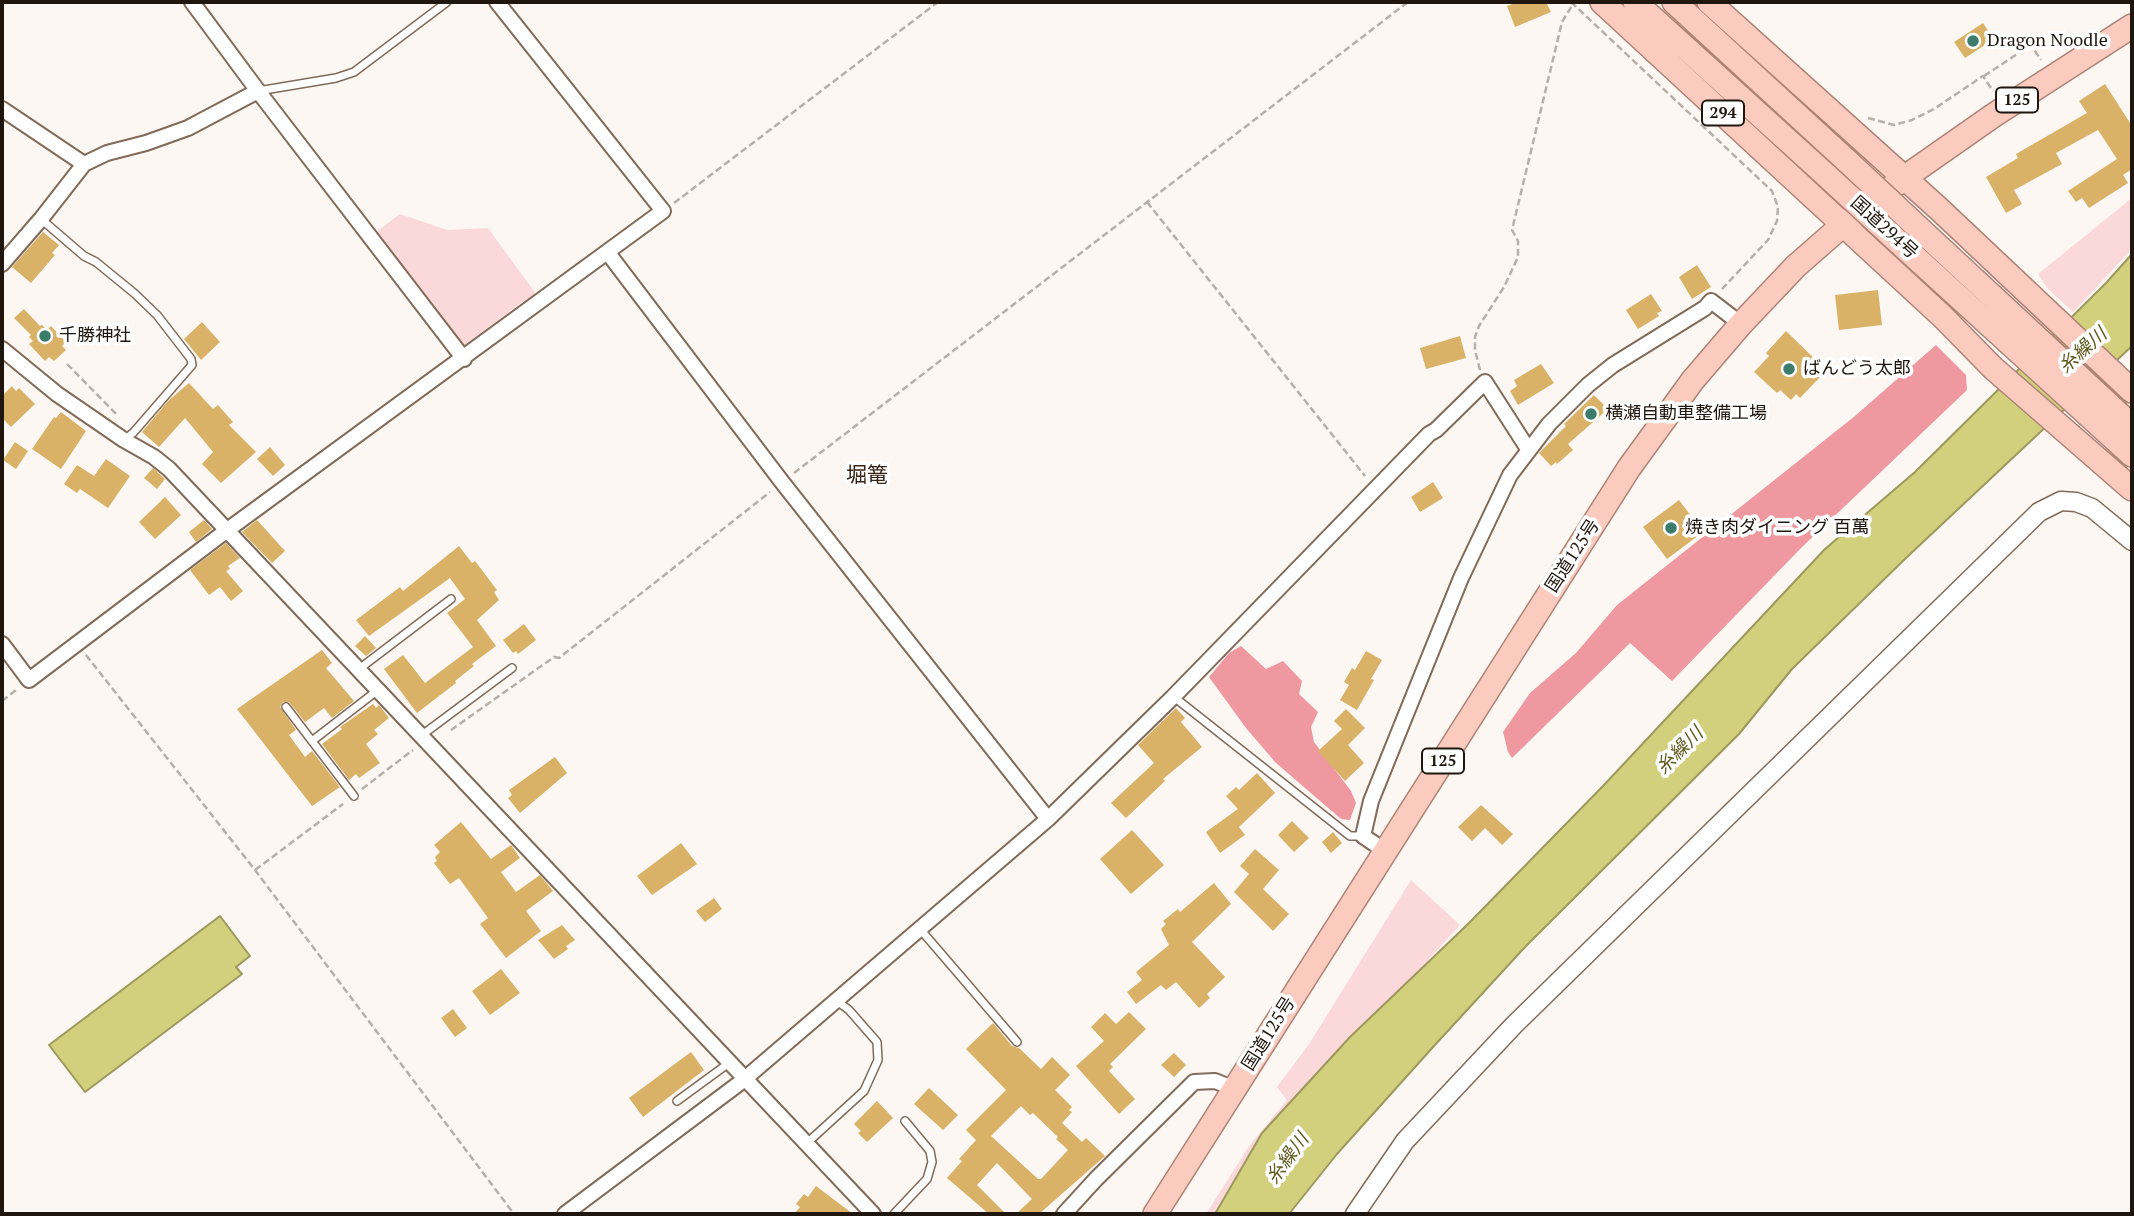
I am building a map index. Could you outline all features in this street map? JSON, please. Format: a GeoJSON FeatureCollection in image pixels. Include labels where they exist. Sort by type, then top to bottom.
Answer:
{"type":"FeatureCollection","features":[{"type":"Feature","properties":{"kind":"highway","name":"294"},"geometry":{"type":"LineString","coordinates":[[1602,2],[1943,317],[1993,368],[2132,489]]}},
{"type":"Feature","properties":{"kind":"highway","name":"国道294号"},"geometry":{"type":"LineString","coordinates":[[1635,2],[1905,248],[2021,338]]}},
{"type":"Feature","properties":{"kind":"highway","name":"国道294号"},"geometry":{"type":"LineString","coordinates":[[1674,2],[1923,232],[2021,338],[2098,409],[2132,456]]}},
{"type":"Feature","properties":{"kind":"highway"},"geometry":{"type":"LineString","coordinates":[[1709,2],[1904,178],[2128,387]]}},
{"type":"Feature","properties":{"kind":"highway","name":"国道125号"},"geometry":{"type":"LineString","coordinates":[[1155,1214],[1629,468],[1692,380],[1796,266],[1844,225],[1904,178],[2004,108],[2132,26]]}},
{"type":"Feature","properties":{"kind":"highway","name":"国道294号"},"geometry":{"type":"LineString","coordinates":[[2098,409],[2132,426]]}},
{"type":"Feature","properties":{"kind":"street"},"geometry":{"type":"LineString","coordinates":[[192,2],[464,359]]}},
{"type":"Feature","properties":{"kind":"street"},"geometry":{"type":"LineString","coordinates":[[2,644],[29,680],[226,531],[663,211],[497,2]]}},
{"type":"Feature","properties":{"kind":"street"},"geometry":{"type":"LineString","coordinates":[[2,264],[84,164],[107,153],[188,128],[258,91]]}},
{"type":"Feature","properties":{"kind":"street"},"geometry":{"type":"LineString","coordinates":[[2,109],[84,164]]}},
{"type":"Feature","properties":{"kind":"street"},"geometry":{"type":"LineString","coordinates":[[608,253],[782,482],[1048,819]]}},
{"type":"Feature","properties":{"kind":"street"},"geometry":{"type":"LineString","coordinates":[[1385,851],[1363,836],[1371,801],[1461,578],[1510,475],[1528,449],[1566,406],[1613,365],[1712,301],[1741,324]]}},
{"type":"Feature","properties":{"kind":"street"},"geometry":{"type":"LineString","coordinates":[[2,349],[57,394],[129,437],[169,469],[873,1214]]}},
{"type":"Feature","properties":{"kind":"street"},"geometry":{"type":"LineString","coordinates":[[565,1214],[743,1078],[1048,819],[1173,696],[1429,434],[1485,382],[1528,449]]}},
{"type":"Feature","properties":{"kind":"street"},"geometry":{"type":"LineString","coordinates":[[1355,1214],[1405,1142],[1514,1025],[2039,512],[2061,501],[2076,502],[2092,508],[2132,541]]}},
{"type":"Feature","properties":{"kind":"street"},"geometry":{"type":"LineString","coordinates":[[1063,1214],[1194,1082],[1215,1081],[1235,1089]]}},
{"type":"Feature","properties":{"kind":"lane"},"geometry":{"type":"LineString","coordinates":[[258,91],[336,78],[354,72],[447,2]]}},
{"type":"Feature","properties":{"kind":"lane"},"geometry":{"type":"LineString","coordinates":[[41,219],[84,256],[96,262],[134,293],[156,315],[191,359],[192,365],[129,437]]}},
{"type":"Feature","properties":{"kind":"lane"},"geometry":{"type":"LineString","coordinates":[[359,669],[451,598]]}},
{"type":"Feature","properties":{"kind":"lane"},"geometry":{"type":"LineString","coordinates":[[427,740],[512,668]]}},
{"type":"Feature","properties":{"kind":"lane"},"geometry":{"type":"LineString","coordinates":[[312,741],[378,690]]}},
{"type":"Feature","properties":{"kind":"lane"},"geometry":{"type":"LineString","coordinates":[[1173,696],[1350,836],[1363,836]]}},
{"type":"Feature","properties":{"kind":"lane"},"geometry":{"type":"LineString","coordinates":[[286,707],[354,796]]}},
{"type":"Feature","properties":{"kind":"lane"},"geometry":{"type":"LineString","coordinates":[[920,928],[1017,1042]]}},
{"type":"Feature","properties":{"kind":"lane"},"geometry":{"type":"LineString","coordinates":[[806,1144],[864,1091],[878,1060],[877,1042],[849,1010],[836,1000]]}},
{"type":"Feature","properties":{"kind":"lane"},"geometry":{"type":"LineString","coordinates":[[677,1101],[729,1063]]}},
{"type":"Feature","properties":{"kind":"lane"},"geometry":{"type":"LineString","coordinates":[[894,1214],[928,1179],[932,1162],[930,1151],[905,1121]]}},
{"type":"Feature","properties":{"kind":"path"},"geometry":{"type":"LineString","coordinates":[[663,211],[938,2]]}},
{"type":"Feature","properties":{"kind":"path"},"geometry":{"type":"LineString","coordinates":[[254,870],[427,740],[554,657],[559,658],[782,482],[1408,2]]}},
{"type":"Feature","properties":{"kind":"path"},"geometry":{"type":"LineString","coordinates":[[1485,382],[1478,363],[1475,337],[1518,257],[1518,241],[1512,230],[1562,22],[1572,3],[1772,191],[1778,207],[1777,221],[1768,240],[1712,301]]}},
{"type":"Feature","properties":{"kind":"path"},"geometry":{"type":"LineString","coordinates":[[1863,116],[1894,125],[1912,120],[1934,109],[2031,45],[2054,76]]}},
{"type":"Feature","properties":{"kind":"path"},"geometry":{"type":"LineString","coordinates":[[1983,76],[2004,108]]}},
{"type":"Feature","properties":{"kind":"path"},"geometry":{"type":"LineString","coordinates":[[1147,202],[1375,489]]}},
{"type":"Feature","properties":{"kind":"path"},"geometry":{"type":"LineString","coordinates":[[68,363],[129,437]]}},
{"type":"Feature","properties":{"kind":"path"},"geometry":{"type":"LineString","coordinates":[[78,645],[254,870],[514,1214]]}},
{"type":"Feature","properties":{"kind":"path"},"geometry":{"type":"LineString","coordinates":[[2,701],[29,680]]}},
{"type":"Feature","properties":{"kind":"shaded area"},"geometry":{"type":"Polygon","coordinates":[[[2132,198],[2132,249],[2073,312],[2047,288],[2038,274],[2132,198]]]}},
{"type":"Feature","properties":{"kind":"shaded area"},"geometry":{"type":"Polygon","coordinates":[[[400,214],[447,230],[488,228],[539,298],[522,302],[462,347],[375,233],[400,214]]]}},
{"type":"Feature","properties":{"kind":"shaded area"},"geometry":{"type":"Polygon","coordinates":[[[1936,345],[1966,375],[1967,390],[1802,547],[1672,681],[1630,643],[1512,758],[1503,732],[1530,693],[1576,653],[1617,605],[1855,416],[1936,345]]]}},
{"type":"Feature","properties":{"kind":"shaded area"},"geometry":{"type":"Polygon","coordinates":[[[1241,646],[1266,669],[1283,661],[1302,681],[1299,694],[1318,712],[1311,727],[1314,742],[1351,791],[1356,803],[1350,820],[1341,819],[1276,763],[1246,728],[1209,677],[1229,653],[1241,646]]]}},
{"type":"Feature","properties":{"kind":"shaded area"},"geometry":{"type":"Polygon","coordinates":[[[1411,880],[1460,925],[1366,1028],[1223,1214],[1206,1214],[1249,1146],[1287,1100],[1277,1087],[1309,1044],[1411,880]]]}},
{"type":"Feature","properties":{"kind":"water","name":"糸繰川"},"geometry":{"type":"Polygon","coordinates":[[[2132,254],[2132,346],[1792,669],[1739,734],[1525,947],[1337,1154],[1289,1214],[1215,1214],[1262,1133],[1350,1037],[1468,924],[1603,786],[1825,549],[1915,472],[2132,254]]]}},
{"type":"Feature","properties":{"kind":"water"},"geometry":{"type":"Polygon","coordinates":[[[220,916],[250,956],[236,967],[242,974],[85,1092],[49,1045],[220,916]]]}},
{"type":"Feature","properties":{"kind":"building"},"geometry":{"type":"Polygon","coordinates":[[[1518,2],[1546,2],[1551,12],[1515,27],[1507,6],[1518,2]]]}},
{"type":"Feature","properties":{"kind":"building"},"geometry":{"type":"Polygon","coordinates":[[[1983,23],[1994,39],[1965,58],[1954,42],[1983,23]]]}},
{"type":"Feature","properties":{"kind":"building"},"geometry":{"type":"Polygon","coordinates":[[[2105,84],[2132,126],[2132,169],[2123,175],[2128,183],[2089,208],[2082,198],[2076,202],[2068,191],[2117,159],[2098,130],[2056,153],[2062,164],[2014,190],[2022,204],[2006,213],[1986,177],[2018,158],[2016,154],[2087,113],[2079,101],[2105,84]]]}},
{"type":"Feature","properties":{"kind":"building"},"geometry":{"type":"Polygon","coordinates":[[[43,232],[59,245],[52,253],[55,255],[31,283],[12,267],[43,232]]]}},
{"type":"Feature","properties":{"kind":"building"},"geometry":{"type":"Polygon","coordinates":[[[1697,265],[1711,287],[1692,299],[1679,277],[1697,265]]]}},
{"type":"Feature","properties":{"kind":"building"},"geometry":{"type":"Polygon","coordinates":[[[1878,290],[1882,325],[1839,330],[1835,295],[1878,290]]]}},
{"type":"Feature","properties":{"kind":"building"},"geometry":{"type":"Polygon","coordinates":[[[1651,294],[1662,311],[1657,313],[1659,316],[1638,329],[1626,310],[1651,294]]]}},
{"type":"Feature","properties":{"kind":"building","name":"千勝神社"},"geometry":{"type":"Polygon","coordinates":[[[24,309],[40,326],[47,330],[51,326],[66,342],[62,346],[66,350],[54,361],[49,357],[45,361],[29,344],[33,341],[29,337],[31,335],[14,318],[24,309]]]}},
{"type":"Feature","properties":{"kind":"building"},"geometry":{"type":"Polygon","coordinates":[[[202,322],[220,342],[201,360],[184,339],[202,322]]]}},
{"type":"Feature","properties":{"kind":"building"},"geometry":{"type":"Polygon","coordinates":[[[1786,331],[1822,366],[1817,372],[1821,376],[1800,398],[1796,394],[1791,400],[1780,390],[1777,393],[1754,372],[1769,356],[1766,353],[1786,331]]]}},
{"type":"Feature","properties":{"kind":"building"},"geometry":{"type":"Polygon","coordinates":[[[1460,336],[1466,358],[1426,369],[1420,348],[1460,336]]]}},
{"type":"Feature","properties":{"kind":"building"},"geometry":{"type":"Polygon","coordinates":[[[1541,364],[1554,383],[1518,405],[1510,391],[1517,386],[1514,380],[1541,364]]]}},
{"type":"Feature","properties":{"kind":"building"},"geometry":{"type":"Polygon","coordinates":[[[189,383],[213,409],[218,405],[233,422],[229,425],[256,452],[221,483],[202,464],[213,452],[185,418],[159,447],[142,432],[168,401],[189,383]]]}},
{"type":"Feature","properties":{"kind":"building"},"geometry":{"type":"Polygon","coordinates":[[[12,386],[16,391],[19,388],[35,404],[11,427],[2,418],[2,396],[12,386]]]}},
{"type":"Feature","properties":{"kind":"building"},"geometry":{"type":"Polygon","coordinates":[[[1594,395],[1608,409],[1568,444],[1573,450],[1551,466],[1539,453],[1594,395]]]}},
{"type":"Feature","properties":{"kind":"building"},"geometry":{"type":"Polygon","coordinates":[[[61,412],[86,431],[61,469],[32,449],[54,417],[61,412]]]}},
{"type":"Feature","properties":{"kind":"building"},"geometry":{"type":"Polygon","coordinates":[[[15,442],[28,451],[16,469],[3,460],[15,442]]]}},
{"type":"Feature","properties":{"kind":"building"},"geometry":{"type":"Polygon","coordinates":[[[270,447],[285,465],[273,476],[257,459],[270,447]]]}},
{"type":"Feature","properties":{"kind":"building"},"geometry":{"type":"Polygon","coordinates":[[[106,459],[130,476],[108,508],[80,489],[77,493],[64,484],[77,465],[94,476],[106,459]]]}},
{"type":"Feature","properties":{"kind":"building"},"geometry":{"type":"Polygon","coordinates":[[[153,468],[165,479],[157,489],[144,478],[153,468]]]}},
{"type":"Feature","properties":{"kind":"building"},"geometry":{"type":"Polygon","coordinates":[[[1433,482],[1443,498],[1420,512],[1411,497],[1433,482]]]}},
{"type":"Feature","properties":{"kind":"building"},"geometry":{"type":"Polygon","coordinates":[[[165,497],[181,515],[155,539],[139,522],[165,497]]]}},
{"type":"Feature","properties":{"kind":"building"},"geometry":{"type":"Polygon","coordinates":[[[1679,500],[1703,532],[1667,559],[1643,527],[1679,500]]]}},
{"type":"Feature","properties":{"kind":"building"},"geometry":{"type":"Polygon","coordinates":[[[204,520],[212,529],[196,542],[189,532],[204,520]]]}},
{"type":"Feature","properties":{"kind":"building"},"geometry":{"type":"Polygon","coordinates":[[[257,520],[285,551],[272,563],[242,532],[257,520]]]}},
{"type":"Feature","properties":{"kind":"building"},"geometry":{"type":"Polygon","coordinates":[[[226,543],[240,558],[228,566],[230,569],[226,571],[243,591],[231,601],[220,587],[209,595],[190,570],[226,543]]]}},
{"type":"Feature","properties":{"kind":"building"},"geometry":{"type":"Polygon","coordinates":[[[459,546],[472,563],[475,561],[497,590],[494,592],[499,600],[477,620],[496,646],[472,664],[474,666],[455,681],[456,683],[417,713],[384,669],[403,655],[425,683],[473,647],[447,613],[465,599],[450,578],[369,636],[356,620],[400,587],[403,591],[459,546]]]}},
{"type":"Feature","properties":{"kind":"building"},"geometry":{"type":"Polygon","coordinates":[[[524,624],[536,640],[518,654],[516,651],[513,653],[503,640],[524,624]]]}},
{"type":"Feature","properties":{"kind":"building"},"geometry":{"type":"Polygon","coordinates":[[[365,636],[376,648],[366,656],[355,646],[365,636]]]}},
{"type":"Feature","properties":{"kind":"building"},"geometry":{"type":"Polygon","coordinates":[[[322,650],[332,663],[326,668],[354,701],[332,718],[324,708],[305,722],[289,702],[283,702],[280,707],[296,730],[289,735],[305,757],[312,751],[340,787],[312,806],[237,709],[322,650]]]}},
{"type":"Feature","properties":{"kind":"building"},"geometry":{"type":"Polygon","coordinates":[[[1366,651],[1382,660],[1357,710],[1340,700],[1349,685],[1344,682],[1366,651]]]}},
{"type":"Feature","properties":{"kind":"building"},"geometry":{"type":"Polygon","coordinates":[[[373,704],[376,708],[379,705],[389,718],[374,730],[378,734],[366,744],[380,763],[359,778],[356,774],[349,780],[322,744],[342,729],[340,727],[373,704]]]}},
{"type":"Feature","properties":{"kind":"building"},"geometry":{"type":"Polygon","coordinates":[[[1176,708],[1185,718],[1181,722],[1202,747],[1163,779],[1165,781],[1126,818],[1111,803],[1154,763],[1138,745],[1176,708]]]}},
{"type":"Feature","properties":{"kind":"building"},"geometry":{"type":"Polygon","coordinates":[[[1346,709],[1365,728],[1348,745],[1364,763],[1345,781],[1318,751],[1342,729],[1334,721],[1346,709]]]}},
{"type":"Feature","properties":{"kind":"building"},"geometry":{"type":"Polygon","coordinates":[[[555,757],[567,773],[520,813],[508,798],[512,795],[509,790],[555,757]]]}},
{"type":"Feature","properties":{"kind":"building"},"geometry":{"type":"Polygon","coordinates":[[[1257,773],[1275,793],[1239,827],[1245,835],[1220,853],[1206,832],[1238,809],[1226,796],[1236,787],[1239,790],[1257,773]]]}},
{"type":"Feature","properties":{"kind":"building"},"geometry":{"type":"Polygon","coordinates":[[[1481,805],[1513,834],[1502,845],[1485,828],[1472,841],[1458,827],[1481,805]]]}},
{"type":"Feature","properties":{"kind":"building"},"geometry":{"type":"Polygon","coordinates":[[[1292,821],[1309,838],[1294,852],[1278,835],[1292,821]]]}},
{"type":"Feature","properties":{"kind":"building"},"geometry":{"type":"Polygon","coordinates":[[[461,822],[491,859],[511,845],[520,858],[501,872],[516,892],[540,875],[553,891],[526,911],[541,931],[506,958],[480,924],[488,918],[459,878],[450,884],[434,863],[440,852],[434,845],[461,822]]]}},
{"type":"Feature","properties":{"kind":"building"},"geometry":{"type":"Polygon","coordinates":[[[1132,830],[1164,865],[1131,894],[1100,859],[1132,830]]]}},
{"type":"Feature","properties":{"kind":"building"},"geometry":{"type":"Polygon","coordinates":[[[1333,832],[1342,843],[1331,853],[1322,842],[1333,832]]]}},
{"type":"Feature","properties":{"kind":"building"},"geometry":{"type":"Polygon","coordinates":[[[681,843],[697,864],[652,895],[637,876],[681,843]]]}},
{"type":"Feature","properties":{"kind":"building"},"geometry":{"type":"Polygon","coordinates":[[[1255,849],[1279,870],[1263,889],[1289,914],[1273,931],[1234,892],[1249,874],[1240,866],[1255,849]]]}},
{"type":"Feature","properties":{"kind":"building"},"geometry":{"type":"Polygon","coordinates":[[[1214,883],[1231,904],[1192,942],[1225,977],[1207,994],[1210,998],[1199,1008],[1176,982],[1166,990],[1161,985],[1136,1004],[1127,992],[1142,980],[1136,972],[1169,945],[1161,929],[1166,924],[1163,921],[1178,909],[1180,912],[1214,883]]]}},
{"type":"Feature","properties":{"kind":"building"},"geometry":{"type":"Polygon","coordinates":[[[714,898],[722,909],[705,922],[696,911],[714,898]]]}},
{"type":"Feature","properties":{"kind":"building"},"geometry":{"type":"Polygon","coordinates":[[[562,925],[575,940],[554,959],[538,940],[562,925]]]}},
{"type":"Feature","properties":{"kind":"building"},"geometry":{"type":"Polygon","coordinates":[[[501,969],[520,993],[490,1015],[472,991],[501,969]]]}},
{"type":"Feature","properties":{"kind":"building"},"geometry":{"type":"Polygon","coordinates":[[[453,1009],[467,1028],[455,1037],[441,1018],[453,1009]]]}},
{"type":"Feature","properties":{"kind":"building"},"geometry":{"type":"Polygon","coordinates":[[[1129,1012],[1146,1029],[1110,1064],[1113,1067],[1109,1071],[1135,1099],[1119,1114],[1076,1066],[1104,1041],[1091,1027],[1105,1013],[1116,1024],[1129,1012]]]}},
{"type":"Feature","properties":{"kind":"building"},"geometry":{"type":"Polygon","coordinates":[[[993,1023],[1012,1046],[1019,1048],[1041,1069],[1052,1057],[1070,1075],[1055,1090],[1072,1107],[1069,1110],[1072,1112],[1062,1123],[1082,1142],[1086,1138],[1105,1156],[1039,1214],[1016,1214],[1032,1199],[997,1163],[977,1185],[1006,1214],[989,1214],[947,1178],[976,1140],[966,1130],[1006,1090],[966,1049],[993,1023]],[[1021,1106],[991,1136],[1041,1179],[1068,1150],[1033,1113],[1030,1115],[1021,1106]]]}},
{"type":"Feature","properties":{"kind":"building"},"geometry":{"type":"Polygon","coordinates":[[[691,1052],[704,1070],[643,1117],[629,1098],[691,1052]]]}},
{"type":"Feature","properties":{"kind":"building"},"geometry":{"type":"Polygon","coordinates":[[[1174,1053],[1186,1065],[1174,1077],[1161,1065],[1174,1053]]]}},
{"type":"Feature","properties":{"kind":"building"},"geometry":{"type":"Polygon","coordinates":[[[929,1088],[958,1115],[943,1130],[914,1104],[929,1088]]]}},
{"type":"Feature","properties":{"kind":"building"},"geometry":{"type":"Polygon","coordinates":[[[877,1101],[893,1118],[867,1142],[854,1124],[877,1101]]]}},
{"type":"Feature","properties":{"kind":"building"},"geometry":{"type":"Polygon","coordinates":[[[816,1186],[853,1214],[794,1214],[800,1207],[796,1204],[804,1194],[808,1197],[816,1186]]]}},
{"type":"Feature","properties":{"kind":"place","name":"Dragon Noodle"},"geometry":{"type":"Point","coordinates":[1973,41]}},
{"type":"Feature","properties":{"kind":"place","name":"千勝神社"},"geometry":{"type":"Point","coordinates":[45,336]}},
{"type":"Feature","properties":{"kind":"place","name":"ばんどう太郎"},"geometry":{"type":"Point","coordinates":[1789,369]}},
{"type":"Feature","properties":{"kind":"place","name":"横瀬自動車整備工場"},"geometry":{"type":"Point","coordinates":[1591,414]}},
{"type":"Feature","properties":{"kind":"place","name":"焼き肉ダイニング 百萬"},"geometry":{"type":"Point","coordinates":[1671,528]}},
{"type":"Feature","properties":{"kind":"district","name":"堀篭"},"geometry":{"type":"Point","coordinates":[867,476]}}]}
